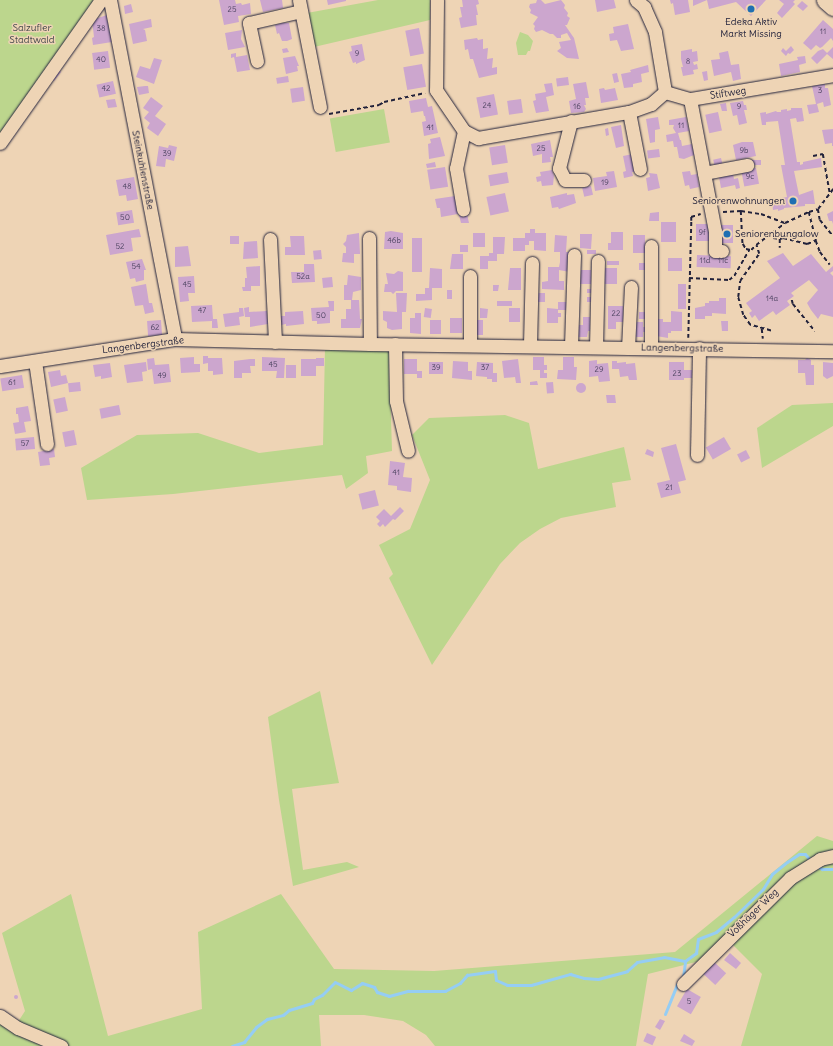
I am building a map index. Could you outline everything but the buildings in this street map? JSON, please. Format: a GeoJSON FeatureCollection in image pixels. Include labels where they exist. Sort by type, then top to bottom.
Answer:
{"type":"FeatureCollection","features":[{"type":"Feature","properties":{"kind":"main road"},"geometry":{"type":"LineString","coordinates":[[826,0],[833,7]]}},
{"type":"Feature","properties":{"kind":"street"},"geometry":{"type":"LineString","coordinates":[[0,143],[102,0]]}},
{"type":"Feature","properties":{"kind":"street","name":"Steinkuhlenstraße"},"geometry":{"type":"LineString","coordinates":[[110,0],[176,339]]}},
{"type":"Feature","properties":{"kind":"street"},"geometry":{"type":"LineString","coordinates":[[437,0],[436,90],[464,131],[478,138],[629,112],[651,104],[665,92],[655,32],[644,7],[636,0]]}},
{"type":"Feature","properties":{"kind":"street"},"geometry":{"type":"LineString","coordinates":[[257,61],[249,23],[300,6],[320,107]]}},
{"type":"Feature","properties":{"kind":"street","name":"Stiftweg"},"geometry":{"type":"LineString","coordinates":[[665,92],[690,99],[833,75]]}},
{"type":"Feature","properties":{"kind":"street"},"geometry":{"type":"LineString","coordinates":[[690,99],[715,231],[715,251],[722,251]]}},
{"type":"Feature","properties":{"kind":"street"},"geometry":{"type":"LineString","coordinates":[[629,112],[640,169]]}},
{"type":"Feature","properties":{"kind":"street"},"geometry":{"type":"LineString","coordinates":[[571,121],[559,168],[565,180],[584,180]]}},
{"type":"Feature","properties":{"kind":"street"},"geometry":{"type":"LineString","coordinates":[[463,209],[456,168],[464,131]]}},
{"type":"Feature","properties":{"kind":"street"},"geometry":{"type":"LineString","coordinates":[[704,173],[747,165]]}},
{"type":"Feature","properties":{"kind":"street"},"geometry":{"type":"LineString","coordinates":[[369,238],[370,344]]}},
{"type":"Feature","properties":{"kind":"street"},"geometry":{"type":"LineString","coordinates":[[270,239],[275,342]]}},
{"type":"Feature","properties":{"kind":"street"},"geometry":{"type":"LineString","coordinates":[[651,246],[651,348]]}},
{"type":"Feature","properties":{"kind":"street"},"geometry":{"type":"LineString","coordinates":[[571,346],[574,255]]}},
{"type":"Feature","properties":{"kind":"street"},"geometry":{"type":"LineString","coordinates":[[596,347],[598,261]]}},
{"type":"Feature","properties":{"kind":"street"},"geometry":{"type":"LineString","coordinates":[[530,345],[532,263]]}},
{"type":"Feature","properties":{"kind":"street"},"geometry":{"type":"LineString","coordinates":[[470,276],[470,345]]}},
{"type":"Feature","properties":{"kind":"street"},"geometry":{"type":"LineString","coordinates":[[628,348],[631,287]]}},
{"type":"Feature","properties":{"kind":"street","name":"Langenbergstraße"},"geometry":{"type":"LineString","coordinates":[[0,366],[176,339],[370,344],[530,345],[833,351]]}},
{"type":"Feature","properties":{"kind":"street"},"geometry":{"type":"LineString","coordinates":[[395,344],[396,401],[408,451]]}},
{"type":"Feature","properties":{"kind":"street"},"geometry":{"type":"LineString","coordinates":[[697,455],[699,348]]}},
{"type":"Feature","properties":{"kind":"street"},"geometry":{"type":"LineString","coordinates":[[35,361],[47,444]]}},
{"type":"Feature","properties":{"kind":"street","name":"Voßhäger Weg"},"geometry":{"type":"LineString","coordinates":[[683,984],[790,878],[820,859],[833,856]]}},
{"type":"Feature","properties":{"kind":"street"},"geometry":{"type":"LineString","coordinates":[[0,1016],[18,1028],[61,1046]]}},
{"type":"Feature","properties":{"kind":"path"},"geometry":{"type":"LineString","coordinates":[[320,107],[327,114],[379,105],[384,102],[436,90]]}},
{"type":"Feature","properties":{"kind":"path"},"geometry":{"type":"LineString","coordinates":[[814,156],[823,154],[830,192]]}},
{"type":"Feature","properties":{"kind":"path"},"geometry":{"type":"LineString","coordinates":[[771,331],[750,325],[743,315],[738,297],[740,281],[759,254],[756,245],[768,234],[785,223],[818,209],[833,189]]}},
{"type":"Feature","properties":{"kind":"path"},"geometry":{"type":"LineString","coordinates":[[818,209],[820,220],[833,236]]}},
{"type":"Feature","properties":{"kind":"path"},"geometry":{"type":"LineString","coordinates":[[741,211],[761,214],[785,223]]}},
{"type":"Feature","properties":{"kind":"path"},"geometry":{"type":"LineString","coordinates":[[809,212],[820,252],[830,265]]}},
{"type":"Feature","properties":{"kind":"path"},"geometry":{"type":"LineString","coordinates":[[768,234],[780,239],[783,238],[807,244],[816,241]]}},
{"type":"Feature","properties":{"kind":"path"},"geometry":{"type":"LineString","coordinates":[[780,239],[780,248]]}},
{"type":"Feature","properties":{"kind":"path"},"geometry":{"type":"LineString","coordinates":[[689,278],[729,280],[734,276],[749,249]]}},
{"type":"Feature","properties":{"kind":"path"},"geometry":{"type":"LineString","coordinates":[[792,300],[793,304],[815,331]]}},
{"type":"Feature","properties":{"kind":"green space","name":"Salzufler Stadtwald"},"geometry":{"type":"Polygon","coordinates":[[[0,0],[94,0],[0,139],[0,0]]]}},
{"type":"Feature","properties":{"kind":"green space"},"geometry":{"type":"Polygon","coordinates":[[[378,0],[430,0],[430,20],[314,47],[307,13],[378,0]]]}},
{"type":"Feature","properties":{"kind":"green space"},"geometry":{"type":"Polygon","coordinates":[[[520,32],[528,35],[533,41],[530,51],[528,51],[526,55],[518,55],[516,43],[520,32]]]}},
{"type":"Feature","properties":{"kind":"green space"},"geometry":{"type":"Polygon","coordinates":[[[384,109],[390,142],[336,152],[330,119],[384,109]]]}},
{"type":"Feature","properties":{"kind":"green space"},"geometry":{"type":"Polygon","coordinates":[[[325,348],[389,350],[392,451],[366,456],[368,473],[346,489],[342,475],[173,494],[87,500],[81,468],[137,435],[198,433],[259,453],[323,445],[325,348]]]}},
{"type":"Feature","properties":{"kind":"green space"},"geometry":{"type":"Polygon","coordinates":[[[833,403],[833,426],[762,468],[757,428],[792,405],[833,403]]]}},
{"type":"Feature","properties":{"kind":"green space"},"geometry":{"type":"Polygon","coordinates":[[[505,415],[529,423],[538,469],[624,447],[631,480],[612,483],[616,507],[561,518],[540,529],[520,543],[500,564],[432,665],[389,578],[393,574],[379,545],[410,529],[430,480],[412,435],[429,418],[505,415]]]}},
{"type":"Feature","properties":{"kind":"green space"},"geometry":{"type":"Polygon","coordinates":[[[320,691],[339,783],[292,789],[303,870],[347,862],[359,867],[293,886],[279,800],[268,717],[320,691]]]}},
{"type":"Feature","properties":{"kind":"green space"},"geometry":{"type":"Polygon","coordinates":[[[817,836],[833,841],[833,1046],[741,1046],[762,974],[724,936],[700,961],[648,974],[636,1046],[435,1046],[426,1035],[403,1021],[364,1015],[319,1015],[321,1046],[0,1046],[0,1015],[16,1025],[25,1011],[2,933],[71,894],[108,1036],[202,1009],[198,932],[281,894],[334,969],[434,971],[675,952],[817,836]]]}},
{"type":"Feature","properties":{"kind":"waterway"},"geometry":{"type":"LineString","coordinates":[[232,1046],[244,1042],[256,1027],[267,1019],[283,1015],[289,1010],[312,1003],[314,999],[322,995],[335,982],[351,990],[362,983],[374,987],[377,992],[389,996],[408,991],[445,991],[460,983],[467,975],[495,971],[496,980],[507,985],[531,985],[570,974],[584,978],[598,979],[627,971],[637,962],[664,957],[685,961],[696,953],[698,939],[716,932],[734,917],[763,889],[772,874],[787,862],[799,854],[805,854],[811,861]]}},
{"type":"Feature","properties":{"kind":"waterway"},"geometry":{"type":"LineString","coordinates":[[817,866],[822,869],[833,869]]}},
{"type":"Feature","properties":{"kind":"waterway"},"geometry":{"type":"LineString","coordinates":[[683,978],[685,961]]}},
{"type":"Feature","properties":{"kind":"waterway"},"geometry":{"type":"LineString","coordinates":[[665,1014],[677,984]]}},
{"type":"Feature","properties":{"kind":"place","name":"Edeka Aktiv Markt Missing"},"geometry":{"type":"Point","coordinates":[751,9]}},
{"type":"Feature","properties":{"kind":"place","name":"Seniorenwohnungen"},"geometry":{"type":"Point","coordinates":[793,201]}},
{"type":"Feature","properties":{"kind":"place","name":"Seniorenbungalow"},"geometry":{"type":"Point","coordinates":[727,234]}}]}
